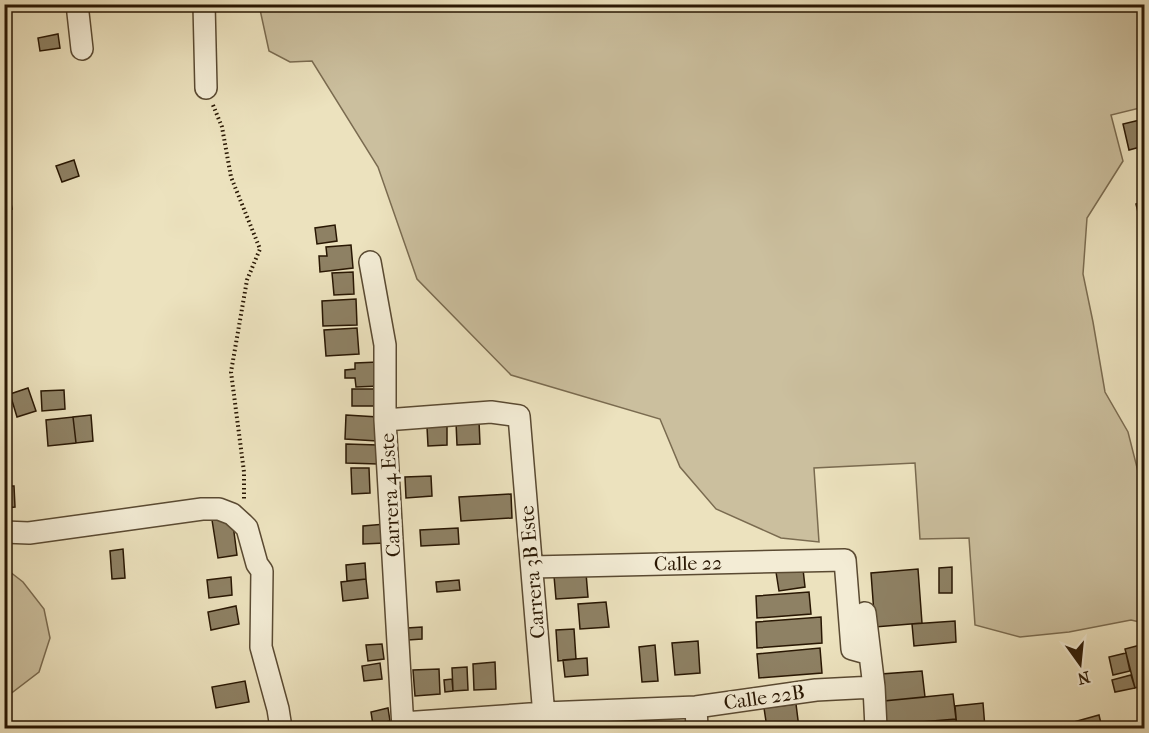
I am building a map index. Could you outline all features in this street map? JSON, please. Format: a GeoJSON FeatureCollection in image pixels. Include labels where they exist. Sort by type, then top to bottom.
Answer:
{"type":"FeatureCollection","features":[{"type":"Feature","properties":{"kind":"street"},"geometry":{"type":"LineString","coordinates":[[77,4],[82,49]]}},
{"type":"Feature","properties":{"kind":"street"},"geometry":{"type":"LineString","coordinates":[[204,4],[207,88]]}},
{"type":"Feature","properties":{"kind":"street","name":"Carrera 4 Este"},"geometry":{"type":"LineString","coordinates":[[370,262],[385,345],[385,420],[403,726]]}},
{"type":"Feature","properties":{"kind":"street","name":"Carrera 3B Este"},"geometry":{"type":"LineString","coordinates":[[385,420],[491,412],[519,416],[544,721]]}},
{"type":"Feature","properties":{"kind":"street"},"geometry":{"type":"LineString","coordinates":[[4,532],[29,532],[202,509],[219,509],[232,514],[247,528],[257,564],[262,571],[261,647],[278,709],[281,729]]}},
{"type":"Feature","properties":{"kind":"street","name":"Calle 22"},"geometry":{"type":"LineString","coordinates":[[532,567],[845,560],[852,648],[870,654]]}},
{"type":"Feature","properties":{"kind":"street"},"geometry":{"type":"LineString","coordinates":[[866,613],[870,654],[856,688],[876,729]]}},
{"type":"Feature","properties":{"kind":"street","name":"Calle 22B"},"geometry":{"type":"LineString","coordinates":[[403,726],[544,721],[856,688]]}},
{"type":"Feature","properties":{"kind":"street"},"geometry":{"type":"LineString","coordinates":[[696,706],[697,729]]}},
{"type":"Feature","properties":{"kind":"path"},"geometry":{"type":"LineString","coordinates":[[207,88],[222,127],[231,177],[260,249],[247,280],[231,372],[244,472],[243,524]]}},
{"type":"Feature","properties":{"kind":"shaded area"},"geometry":{"type":"Polygon","coordinates":[[[431,4],[1140,5],[1144,20],[1144,107],[1111,115],[1123,161],[1087,218],[1083,274],[1105,392],[1128,432],[1144,495],[1144,623],[1131,620],[1069,632],[1020,637],[975,625],[969,538],[920,539],[915,463],[814,468],[819,542],[781,538],[716,509],[680,467],[660,419],[511,375],[417,279],[378,167],[312,61],[290,62],[269,51],[259,5],[430,7],[431,4]]]}},
{"type":"Feature","properties":{"kind":"shaded area"},"geometry":{"type":"Polygon","coordinates":[[[5,568],[23,582],[44,609],[50,638],[39,672],[5,698],[5,568]]]}},
{"type":"Feature","properties":{"kind":"building"},"geometry":{"type":"Polygon","coordinates":[[[58,34],[60,48],[40,51],[38,38],[58,34]]]}},
{"type":"Feature","properties":{"kind":"building"},"geometry":{"type":"Polygon","coordinates":[[[1144,119],[1144,146],[1129,150],[1123,124],[1144,119]]]}},
{"type":"Feature","properties":{"kind":"building"},"geometry":{"type":"Polygon","coordinates":[[[74,160],[79,176],[62,182],[56,166],[74,160]]]}},
{"type":"Feature","properties":{"kind":"building"},"geometry":{"type":"Polygon","coordinates":[[[9,191],[12,209],[4,210],[4,192],[9,191]]]}},
{"type":"Feature","properties":{"kind":"building"},"geometry":{"type":"Polygon","coordinates":[[[1144,201],[1144,228],[1142,229],[1136,204],[1144,201]]]}},
{"type":"Feature","properties":{"kind":"building"},"geometry":{"type":"Polygon","coordinates":[[[335,225],[337,241],[317,244],[315,228],[335,225]]]}},
{"type":"Feature","properties":{"kind":"building"},"geometry":{"type":"Polygon","coordinates":[[[351,245],[353,268],[320,272],[319,256],[327,256],[326,247],[351,245]]]}},
{"type":"Feature","properties":{"kind":"building"},"geometry":{"type":"Polygon","coordinates":[[[353,272],[354,294],[334,295],[332,273],[353,272]]]}},
{"type":"Feature","properties":{"kind":"building"},"geometry":{"type":"Polygon","coordinates":[[[356,299],[357,325],[323,326],[322,301],[356,299]]]}},
{"type":"Feature","properties":{"kind":"building"},"geometry":{"type":"Polygon","coordinates":[[[357,328],[359,354],[326,356],[324,330],[357,328]]]}},
{"type":"Feature","properties":{"kind":"building"},"geometry":{"type":"Polygon","coordinates":[[[378,362],[379,386],[356,387],[355,378],[345,378],[345,370],[355,369],[355,363],[378,362]]]}},
{"type":"Feature","properties":{"kind":"building"},"geometry":{"type":"Polygon","coordinates":[[[28,388],[36,411],[17,417],[10,394],[28,388]]]}},
{"type":"Feature","properties":{"kind":"building"},"geometry":{"type":"Polygon","coordinates":[[[352,389],[375,389],[375,406],[352,406],[352,389]]]}},
{"type":"Feature","properties":{"kind":"building"},"geometry":{"type":"Polygon","coordinates":[[[64,390],[65,409],[42,411],[41,391],[64,390]]]}},
{"type":"Feature","properties":{"kind":"building"},"geometry":{"type":"Polygon","coordinates":[[[91,415],[93,441],[76,443],[73,417],[91,415]]]}},
{"type":"Feature","properties":{"kind":"building"},"geometry":{"type":"Polygon","coordinates":[[[346,415],[378,417],[377,441],[345,439],[346,415]]]}},
{"type":"Feature","properties":{"kind":"building"},"geometry":{"type":"Polygon","coordinates":[[[73,417],[76,443],[48,446],[46,420],[73,417]]]}},
{"type":"Feature","properties":{"kind":"building"},"geometry":{"type":"Polygon","coordinates":[[[479,421],[480,444],[457,445],[456,422],[479,421]]]}},
{"type":"Feature","properties":{"kind":"building"},"geometry":{"type":"Polygon","coordinates":[[[447,426],[447,445],[428,446],[427,427],[447,426]]]}},
{"type":"Feature","properties":{"kind":"building"},"geometry":{"type":"Polygon","coordinates":[[[346,444],[378,445],[378,464],[346,463],[346,444]]]}},
{"type":"Feature","properties":{"kind":"building"},"geometry":{"type":"Polygon","coordinates":[[[351,468],[369,468],[370,493],[352,494],[351,468]]]}},
{"type":"Feature","properties":{"kind":"building"},"geometry":{"type":"Polygon","coordinates":[[[431,476],[432,496],[406,498],[405,477],[431,476]]]}},
{"type":"Feature","properties":{"kind":"building"},"geometry":{"type":"Polygon","coordinates":[[[4,486],[14,486],[15,507],[4,508],[4,486]]]}},
{"type":"Feature","properties":{"kind":"building"},"geometry":{"type":"Polygon","coordinates":[[[511,494],[512,518],[461,521],[459,497],[511,494]]]}},
{"type":"Feature","properties":{"kind":"building"},"geometry":{"type":"Polygon","coordinates":[[[232,517],[237,555],[218,558],[212,520],[232,517]]]}},
{"type":"Feature","properties":{"kind":"building"},"geometry":{"type":"Polygon","coordinates":[[[385,524],[385,543],[363,544],[363,526],[385,524]]]}},
{"type":"Feature","properties":{"kind":"building"},"geometry":{"type":"Polygon","coordinates":[[[458,528],[459,544],[421,546],[420,530],[458,528]]]}},
{"type":"Feature","properties":{"kind":"building"},"geometry":{"type":"Polygon","coordinates":[[[123,549],[125,578],[112,579],[110,551],[123,549]]]}},
{"type":"Feature","properties":{"kind":"building"},"geometry":{"type":"Polygon","coordinates":[[[365,563],[366,579],[347,581],[346,565],[365,563]]]}},
{"type":"Feature","properties":{"kind":"building"},"geometry":{"type":"Polygon","coordinates":[[[952,567],[952,593],[939,593],[939,568],[952,567]]]}},
{"type":"Feature","properties":{"kind":"building"},"geometry":{"type":"Polygon","coordinates":[[[803,569],[805,587],[779,591],[776,572],[803,569]]]}},
{"type":"Feature","properties":{"kind":"building"},"geometry":{"type":"Polygon","coordinates":[[[918,569],[922,623],[875,627],[871,573],[918,569]]]}},
{"type":"Feature","properties":{"kind":"building"},"geometry":{"type":"Polygon","coordinates":[[[586,573],[588,597],[556,599],[554,576],[586,573]]]}},
{"type":"Feature","properties":{"kind":"building"},"geometry":{"type":"Polygon","coordinates":[[[231,577],[232,595],[209,598],[207,580],[231,577]]]}},
{"type":"Feature","properties":{"kind":"building"},"geometry":{"type":"Polygon","coordinates":[[[366,579],[368,598],[343,601],[341,582],[366,579]]]}},
{"type":"Feature","properties":{"kind":"building"},"geometry":{"type":"Polygon","coordinates":[[[459,580],[460,590],[437,592],[436,582],[459,580]]]}},
{"type":"Feature","properties":{"kind":"building"},"geometry":{"type":"Polygon","coordinates":[[[809,592],[811,614],[757,618],[756,596],[809,592]]]}},
{"type":"Feature","properties":{"kind":"building"},"geometry":{"type":"Polygon","coordinates":[[[606,602],[609,627],[580,629],[578,604],[606,602]]]}},
{"type":"Feature","properties":{"kind":"building"},"geometry":{"type":"Polygon","coordinates":[[[236,606],[239,624],[211,630],[208,612],[236,606]]]}},
{"type":"Feature","properties":{"kind":"building"},"geometry":{"type":"Polygon","coordinates":[[[821,617],[822,643],[757,648],[756,622],[821,617]]]}},
{"type":"Feature","properties":{"kind":"building"},"geometry":{"type":"Polygon","coordinates":[[[955,621],[956,642],[914,646],[912,624],[955,621]]]}},
{"type":"Feature","properties":{"kind":"building"},"geometry":{"type":"Polygon","coordinates":[[[422,627],[422,639],[408,640],[407,628],[422,627]]]}},
{"type":"Feature","properties":{"kind":"building"},"geometry":{"type":"Polygon","coordinates":[[[574,629],[576,659],[558,661],[556,630],[574,629]]]}},
{"type":"Feature","properties":{"kind":"building"},"geometry":{"type":"Polygon","coordinates":[[[698,641],[700,673],[675,675],[672,643],[698,641]]]}},
{"type":"Feature","properties":{"kind":"building"},"geometry":{"type":"Polygon","coordinates":[[[382,644],[384,659],[368,661],[366,645],[382,644]]]}},
{"type":"Feature","properties":{"kind":"building"},"geometry":{"type":"Polygon","coordinates":[[[1144,644],[1144,685],[1135,688],[1125,649],[1144,644]]]}},
{"type":"Feature","properties":{"kind":"building"},"geometry":{"type":"Polygon","coordinates":[[[655,645],[658,681],[642,682],[639,647],[655,645]]]}},
{"type":"Feature","properties":{"kind":"building"},"geometry":{"type":"Polygon","coordinates":[[[820,648],[822,673],[759,678],[757,654],[820,648]]]}},
{"type":"Feature","properties":{"kind":"building"},"geometry":{"type":"Polygon","coordinates":[[[1126,653],[1130,671],[1113,675],[1109,657],[1126,653]]]}},
{"type":"Feature","properties":{"kind":"building"},"geometry":{"type":"Polygon","coordinates":[[[587,658],[588,675],[565,677],[563,660],[587,658]]]}},
{"type":"Feature","properties":{"kind":"building"},"geometry":{"type":"Polygon","coordinates":[[[495,662],[496,689],[474,690],[473,664],[495,662]]]}},
{"type":"Feature","properties":{"kind":"building"},"geometry":{"type":"Polygon","coordinates":[[[380,663],[382,679],[364,681],[362,666],[380,663]]]}},
{"type":"Feature","properties":{"kind":"building"},"geometry":{"type":"Polygon","coordinates":[[[467,667],[468,690],[453,691],[452,668],[467,667]]]}},
{"type":"Feature","properties":{"kind":"building"},"geometry":{"type":"Polygon","coordinates":[[[439,669],[440,694],[415,696],[413,670],[439,669]]]}},
{"type":"Feature","properties":{"kind":"building"},"geometry":{"type":"Polygon","coordinates":[[[922,671],[925,697],[884,701],[881,674],[922,671]]]}},
{"type":"Feature","properties":{"kind":"building"},"geometry":{"type":"Polygon","coordinates":[[[1131,675],[1135,688],[1115,692],[1112,680],[1131,675]]]}},
{"type":"Feature","properties":{"kind":"building"},"geometry":{"type":"Polygon","coordinates":[[[452,679],[453,691],[445,692],[444,680],[452,679]]]}},
{"type":"Feature","properties":{"kind":"building"},"geometry":{"type":"Polygon","coordinates":[[[245,681],[249,702],[216,708],[212,687],[245,681]]]}},
{"type":"Feature","properties":{"kind":"building"},"geometry":{"type":"Polygon","coordinates":[[[953,694],[956,719],[885,725],[884,701],[953,694]]]}},
{"type":"Feature","properties":{"kind":"building"},"geometry":{"type":"Polygon","coordinates":[[[983,703],[985,728],[957,728],[955,706],[983,703]]]}},
{"type":"Feature","properties":{"kind":"building"},"geometry":{"type":"Polygon","coordinates":[[[796,704],[799,728],[767,728],[764,708],[796,704]]]}},
{"type":"Feature","properties":{"kind":"building"},"geometry":{"type":"Polygon","coordinates":[[[388,708],[390,721],[373,725],[371,712],[388,708]]]}},
{"type":"Feature","properties":{"kind":"building"},"geometry":{"type":"Polygon","coordinates":[[[617,715],[617,728],[592,728],[591,716],[617,715]]]}},
{"type":"Feature","properties":{"kind":"building"},"geometry":{"type":"Polygon","coordinates":[[[1099,715],[1102,728],[1059,728],[1059,726],[1099,715]]]}},
{"type":"Feature","properties":{"kind":"building"},"geometry":{"type":"Polygon","coordinates":[[[591,716],[592,728],[573,728],[572,717],[591,716]]]}},
{"type":"Feature","properties":{"kind":"building"},"geometry":{"type":"Polygon","coordinates":[[[956,719],[957,728],[886,728],[885,725],[956,719]]]}},
{"type":"Feature","properties":{"kind":"building"},"geometry":{"type":"Polygon","coordinates":[[[641,720],[641,728],[617,728],[617,721],[641,720]]]}},
{"type":"Feature","properties":{"kind":"building"},"geometry":{"type":"Polygon","coordinates":[[[741,722],[742,728],[713,728],[712,725],[741,722]]]}}]}
